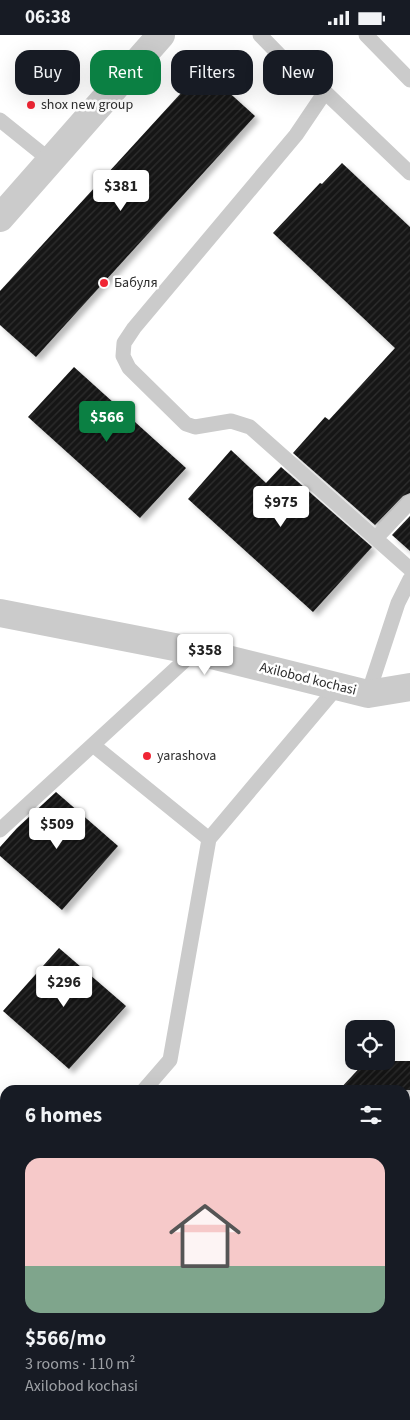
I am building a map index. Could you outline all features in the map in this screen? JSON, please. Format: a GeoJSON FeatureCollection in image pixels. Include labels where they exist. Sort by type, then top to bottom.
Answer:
{"type":"FeatureCollection","features":[{"type":"Feature","properties":{"kind":"street"},"geometry":{"type":"LineString","coordinates":[[0,218],[161,35]]}},
{"type":"Feature","properties":{"kind":"street","name":"Axilobod kochasi"},"geometry":{"type":"LineString","coordinates":[[0,613],[195,651],[368,694],[410,687]]}},
{"type":"Feature","properties":{"kind":"lane"},"geometry":{"type":"LineString","coordinates":[[260,35],[275,50]]}},
{"type":"Feature","properties":{"kind":"lane"},"geometry":{"type":"LineString","coordinates":[[366,35],[410,80]]}},
{"type":"Feature","properties":{"kind":"lane"},"geometry":{"type":"LineString","coordinates":[[323,95],[296,135],[134,328],[124,343],[123,355],[129,368],[186,424],[195,427],[231,421],[250,427],[410,569]]}},
{"type":"Feature","properties":{"kind":"lane"},"geometry":{"type":"LineString","coordinates":[[328,95],[410,173]]}},
{"type":"Feature","properties":{"kind":"lane"},"geometry":{"type":"LineString","coordinates":[[0,120],[51,161]]}},
{"type":"Feature","properties":{"kind":"lane"},"geometry":{"type":"LineString","coordinates":[[376,539],[410,502]]}},
{"type":"Feature","properties":{"kind":"lane"},"geometry":{"type":"LineString","coordinates":[[368,694],[398,603],[410,579]]}},
{"type":"Feature","properties":{"kind":"lane"},"geometry":{"type":"LineString","coordinates":[[0,830],[195,651]]}},
{"type":"Feature","properties":{"kind":"lane"},"geometry":{"type":"LineString","coordinates":[[148,1085],[170,1060],[209,839],[338,686]]}},
{"type":"Feature","properties":{"kind":"lane"},"geometry":{"type":"LineString","coordinates":[[93,745],[209,839]]}},
{"type":"Feature","properties":{"kind":"building"},"geometry":{"type":"Polygon","coordinates":[[[179,95],[232,95],[255,116],[36,357],[0,325],[0,291],[179,95]]]}},
{"type":"Feature","properties":{"kind":"building"},"geometry":{"type":"Polygon","coordinates":[[[342,163],[410,227],[410,493],[403,496],[375,525],[293,453],[325,417],[329,420],[395,348],[273,233],[320,183],[322,184],[342,163]]]}},
{"type":"Feature","properties":{"kind":"building"},"geometry":{"type":"Polygon","coordinates":[[[74,367],[186,468],[140,518],[28,417],[74,367]]]}},
{"type":"Feature","properties":{"kind":"building"},"geometry":{"type":"Polygon","coordinates":[[[231,450],[266,483],[281,467],[372,547],[313,612],[188,499],[231,450]]]}},
{"type":"Feature","properties":{"kind":"building"},"geometry":{"type":"Polygon","coordinates":[[[410,516],[410,551],[392,535],[410,516]]]}},
{"type":"Feature","properties":{"kind":"building"},"geometry":{"type":"Polygon","coordinates":[[[56,792],[118,846],[62,910],[0,856],[0,847],[17,828],[56,792]]]}},
{"type":"Feature","properties":{"kind":"building"},"geometry":{"type":"Polygon","coordinates":[[[59,948],[126,1006],[69,1069],[3,1011],[59,948]]]}},
{"type":"Feature","properties":{"kind":"building"},"geometry":{"type":"Polygon","coordinates":[[[395,1061],[410,1061],[410,1085],[344,1085],[358,1070],[395,1070],[395,1061]]]}},
{"type":"Feature","properties":{"kind":"place","name":"shox new group"},"geometry":{"type":"Point","coordinates":[31,105]}},
{"type":"Feature","properties":{"kind":"place","name":"Бабуля"},"geometry":{"type":"Point","coordinates":[104,283]}},
{"type":"Feature","properties":{"kind":"place","name":"yarashova"},"geometry":{"type":"Point","coordinates":[147,756]}}]}
